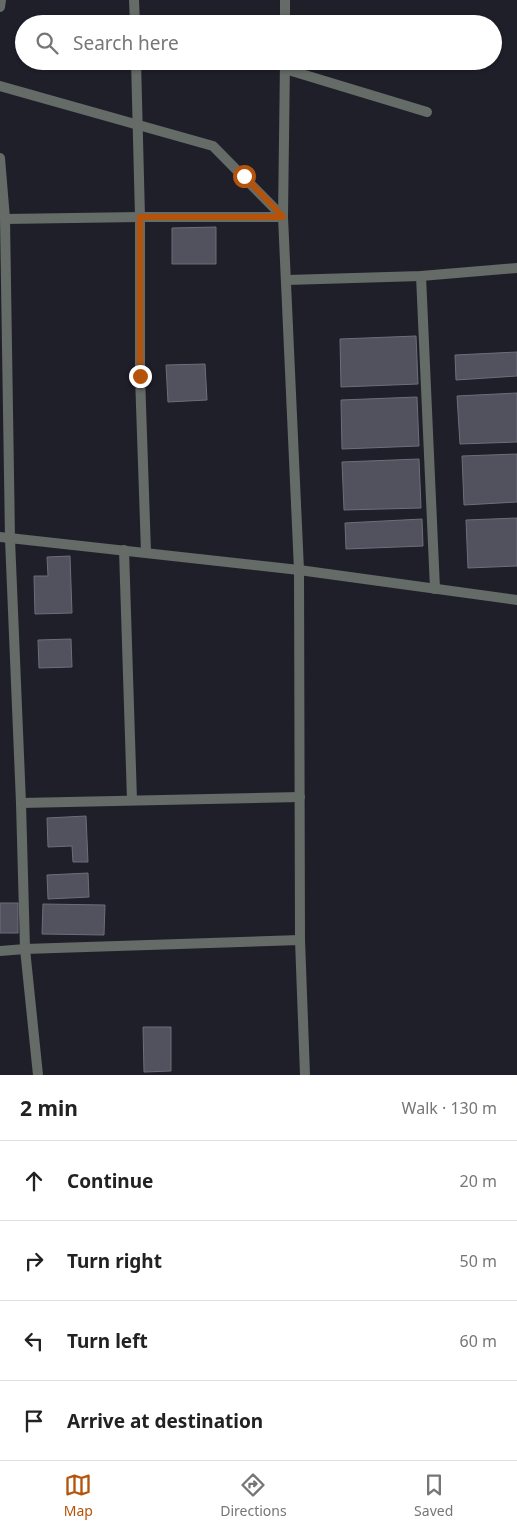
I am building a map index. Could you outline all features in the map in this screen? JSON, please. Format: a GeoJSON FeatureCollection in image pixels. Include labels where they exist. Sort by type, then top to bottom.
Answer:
{"type":"FeatureCollection","features":[{"type":"Feature","properties":{"kind":"street"},"geometry":{"type":"LineString","coordinates":[[0,7],[1,0]]}},
{"type":"Feature","properties":{"kind":"street"},"geometry":{"type":"LineString","coordinates":[[134,0],[135,15]]}},
{"type":"Feature","properties":{"kind":"street"},"geometry":{"type":"LineString","coordinates":[[285,0],[285,15]]}},
{"type":"Feature","properties":{"kind":"street"},"geometry":{"type":"LineString","coordinates":[[136,70],[139,125],[140,376],[146,552]]}},
{"type":"Feature","properties":{"kind":"street"},"geometry":{"type":"LineString","coordinates":[[285,70],[283,217],[299,570],[300,940],[305,1075]]}},
{"type":"Feature","properties":{"kind":"street"},"geometry":{"type":"LineString","coordinates":[[300,70],[427,112]]}},
{"type":"Feature","properties":{"kind":"street"},"geometry":{"type":"LineString","coordinates":[[0,86],[213,146],[283,217]]}},
{"type":"Feature","properties":{"kind":"street"},"geometry":{"type":"LineString","coordinates":[[0,158],[5,219],[5,538],[22,802],[25,948],[38,1075]]}},
{"type":"Feature","properties":{"kind":"street"},"geometry":{"type":"LineString","coordinates":[[5,219],[283,217]]}},
{"type":"Feature","properties":{"kind":"street"},"geometry":{"type":"LineString","coordinates":[[287,280],[421,276],[517,268]]}},
{"type":"Feature","properties":{"kind":"street"},"geometry":{"type":"LineString","coordinates":[[421,276],[435,589]]}},
{"type":"Feature","properties":{"kind":"street"},"geometry":{"type":"LineString","coordinates":[[5,538],[299,570],[517,600]]}},
{"type":"Feature","properties":{"kind":"street"},"geometry":{"type":"LineString","coordinates":[[124,550],[132,800]]}},
{"type":"Feature","properties":{"kind":"street"},"geometry":{"type":"LineString","coordinates":[[22,802],[300,797]]}},
{"type":"Feature","properties":{"kind":"street"},"geometry":{"type":"LineString","coordinates":[[0,951],[25,948],[300,940]]}},
{"type":"Feature","properties":{"kind":"building"},"geometry":{"type":"Polygon","coordinates":[[[216,227],[216,264],[172,264],[172,228],[216,227]]]}},
{"type":"Feature","properties":{"kind":"building"},"geometry":{"type":"Polygon","coordinates":[[[416,336],[418,384],[341,387],[340,339],[416,336]]]}},
{"type":"Feature","properties":{"kind":"building"},"geometry":{"type":"Polygon","coordinates":[[[517,352],[517,376],[456,380],[455,355],[517,352]]]}},
{"type":"Feature","properties":{"kind":"building"},"geometry":{"type":"Polygon","coordinates":[[[205,364],[207,400],[168,402],[166,365],[205,364]]]}},
{"type":"Feature","properties":{"kind":"building"},"geometry":{"type":"Polygon","coordinates":[[[517,393],[517,442],[460,444],[457,396],[517,393]]]}},
{"type":"Feature","properties":{"kind":"building"},"geometry":{"type":"Polygon","coordinates":[[[417,397],[419,446],[342,449],[341,400],[417,397]]]}},
{"type":"Feature","properties":{"kind":"building"},"geometry":{"type":"Polygon","coordinates":[[[517,454],[517,502],[464,505],[462,456],[517,454]]]}},
{"type":"Feature","properties":{"kind":"building"},"geometry":{"type":"Polygon","coordinates":[[[419,459],[421,508],[344,510],[342,462],[419,459]]]}},
{"type":"Feature","properties":{"kind":"building"},"geometry":{"type":"Polygon","coordinates":[[[517,518],[517,566],[468,568],[466,520],[517,518]]]}},
{"type":"Feature","properties":{"kind":"building"},"geometry":{"type":"Polygon","coordinates":[[[422,519],[423,546],[346,549],[345,523],[422,519]]]}},
{"type":"Feature","properties":{"kind":"building"},"geometry":{"type":"Polygon","coordinates":[[[70,556],[72,613],[35,614],[34,576],[48,576],[47,557],[70,556]]]}},
{"type":"Feature","properties":{"kind":"building"},"geometry":{"type":"Polygon","coordinates":[[[71,639],[72,667],[39,668],[38,640],[71,639]]]}},
{"type":"Feature","properties":{"kind":"building"},"geometry":{"type":"Polygon","coordinates":[[[86,816],[88,862],[73,862],[72,846],[48,847],[47,818],[86,816]]]}},
{"type":"Feature","properties":{"kind":"building"},"geometry":{"type":"Polygon","coordinates":[[[88,873],[89,897],[48,899],[47,875],[88,873]]]}},
{"type":"Feature","properties":{"kind":"building"},"geometry":{"type":"Polygon","coordinates":[[[0,903],[18,903],[18,933],[0,933],[0,903]]]}},
{"type":"Feature","properties":{"kind":"building"},"geometry":{"type":"Polygon","coordinates":[[[43,904],[105,905],[104,935],[42,934],[43,904]]]}},
{"type":"Feature","properties":{"kind":"building"},"geometry":{"type":"Polygon","coordinates":[[[143,1027],[171,1027],[171,1071],[144,1072],[143,1027]]]}},
{"type":"Feature","properties":{"kind":"route"},"geometry":{"type":"LineString","coordinates":[[140,376],[140,217],[283,217],[244,176]]}}]}
